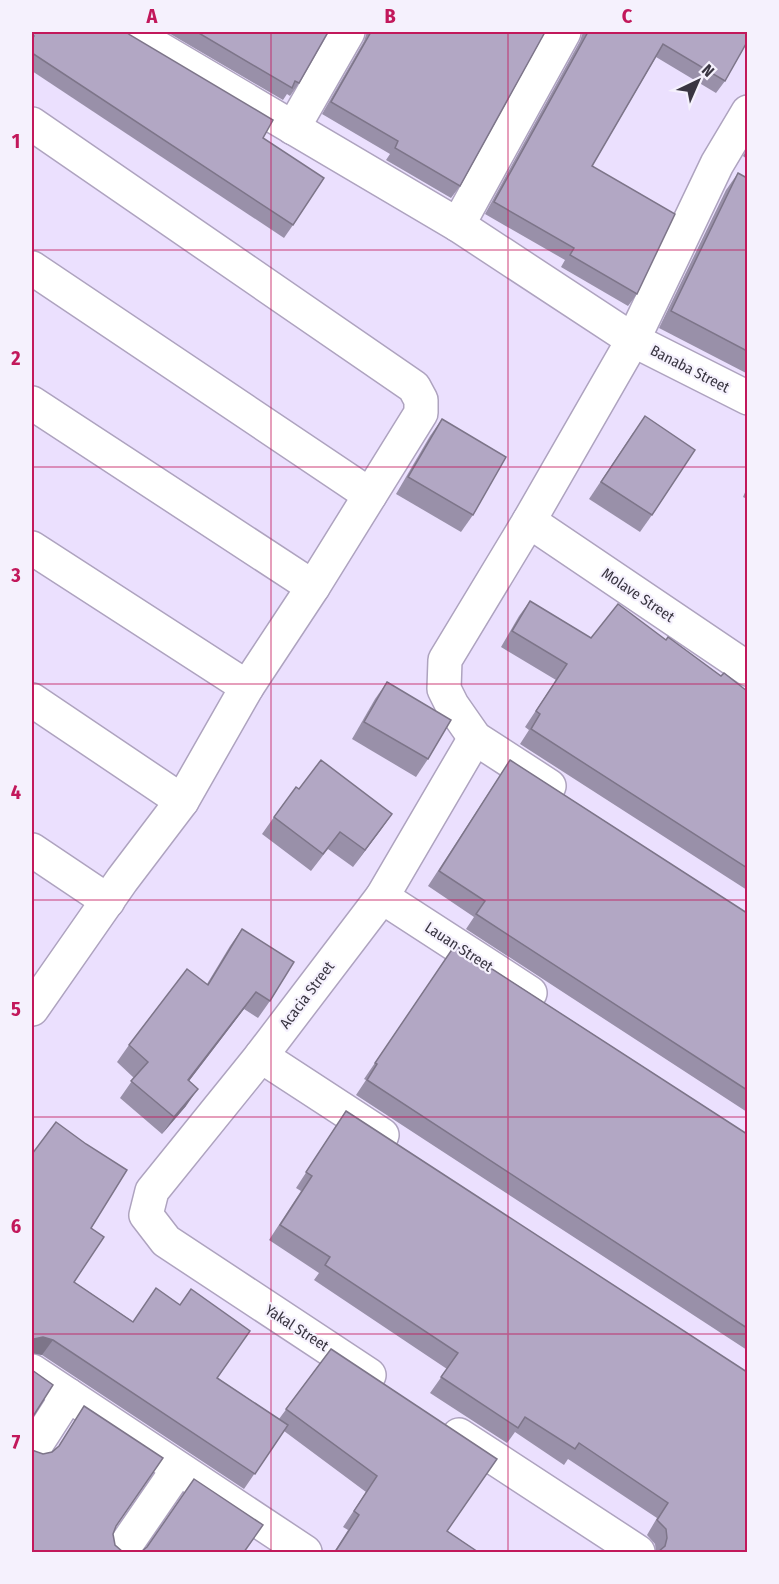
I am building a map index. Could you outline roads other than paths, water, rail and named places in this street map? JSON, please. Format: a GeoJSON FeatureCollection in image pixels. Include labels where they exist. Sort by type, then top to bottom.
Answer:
{"type":"FeatureCollection","features":[{"type":"Feature","properties":{"kind":"street","name":"Banaba Street"},"geometry":{"type":"LineString","coordinates":[[131,32],[175,43],[292,128],[458,225],[633,340],[747,398]]}},
{"type":"Feature","properties":{"kind":"street"},"geometry":{"type":"LineString","coordinates":[[292,128],[348,32]]}},
{"type":"Feature","properties":{"kind":"street"},"geometry":{"type":"LineString","coordinates":[[458,225],[564,32]]}},
{"type":"Feature","properties":{"kind":"street"},"geometry":{"type":"LineString","coordinates":[[576,803],[474,738],[444,689],[445,660],[529,521],[633,340],[717,164],[747,112]]}},
{"type":"Feature","properties":{"kind":"street"},"geometry":{"type":"LineString","coordinates":[[32,124],[414,387],[420,400],[421,413],[313,587],[247,687],[182,801],[33,1002]]}},
{"type":"Feature","properties":{"kind":"street"},"geometry":{"type":"LineString","coordinates":[[717,164],[747,180]]}},
{"type":"Feature","properties":{"kind":"street"},"geometry":{"type":"LineString","coordinates":[[32,268],[370,495]]}},
{"type":"Feature","properties":{"kind":"street"},"geometry":{"type":"LineString","coordinates":[[32,403],[313,587]]}},
{"type":"Feature","properties":{"kind":"street","name":"Molave Street"},"geometry":{"type":"LineString","coordinates":[[529,521],[747,669]]}},
{"type":"Feature","properties":{"kind":"street"},"geometry":{"type":"LineString","coordinates":[[32,548],[247,687]]}},
{"type":"Feature","properties":{"kind":"street"},"geometry":{"type":"LineString","coordinates":[[32,700],[182,801]]}},
{"type":"Feature","properties":{"kind":"street","name":"Acacia Street"},"geometry":{"type":"LineString","coordinates":[[166,1241],[146,1215],[152,1191],[261,1056],[382,897],[474,738]]}},
{"type":"Feature","properties":{"kind":"street"},"geometry":{"type":"LineString","coordinates":[[32,850],[108,901]]}},
{"type":"Feature","properties":{"kind":"street","name":"Lauan Street"},"geometry":{"type":"LineString","coordinates":[[382,897],[550,1006]]}},
{"type":"Feature","properties":{"kind":"street"},"geometry":{"type":"LineString","coordinates":[[261,1056],[410,1153]]}},
{"type":"Feature","properties":{"kind":"street","name":"Yakal Street"},"geometry":{"type":"LineString","coordinates":[[166,1241],[392,1390]]}},
{"type":"Feature","properties":{"kind":"street"},"geometry":{"type":"LineString","coordinates":[[32,1371],[178,1469],[270,1543],[305,1552]]}},
{"type":"Feature","properties":{"kind":"street"},"geometry":{"type":"LineString","coordinates":[[32,1451],[68,1395]]}},
{"type":"Feature","properties":{"kind":"street"},"geometry":{"type":"LineString","coordinates":[[432,1416],[638,1552]]}},
{"type":"Feature","properties":{"kind":"street"},"geometry":{"type":"LineString","coordinates":[[121,1552],[178,1469]]}}]}
